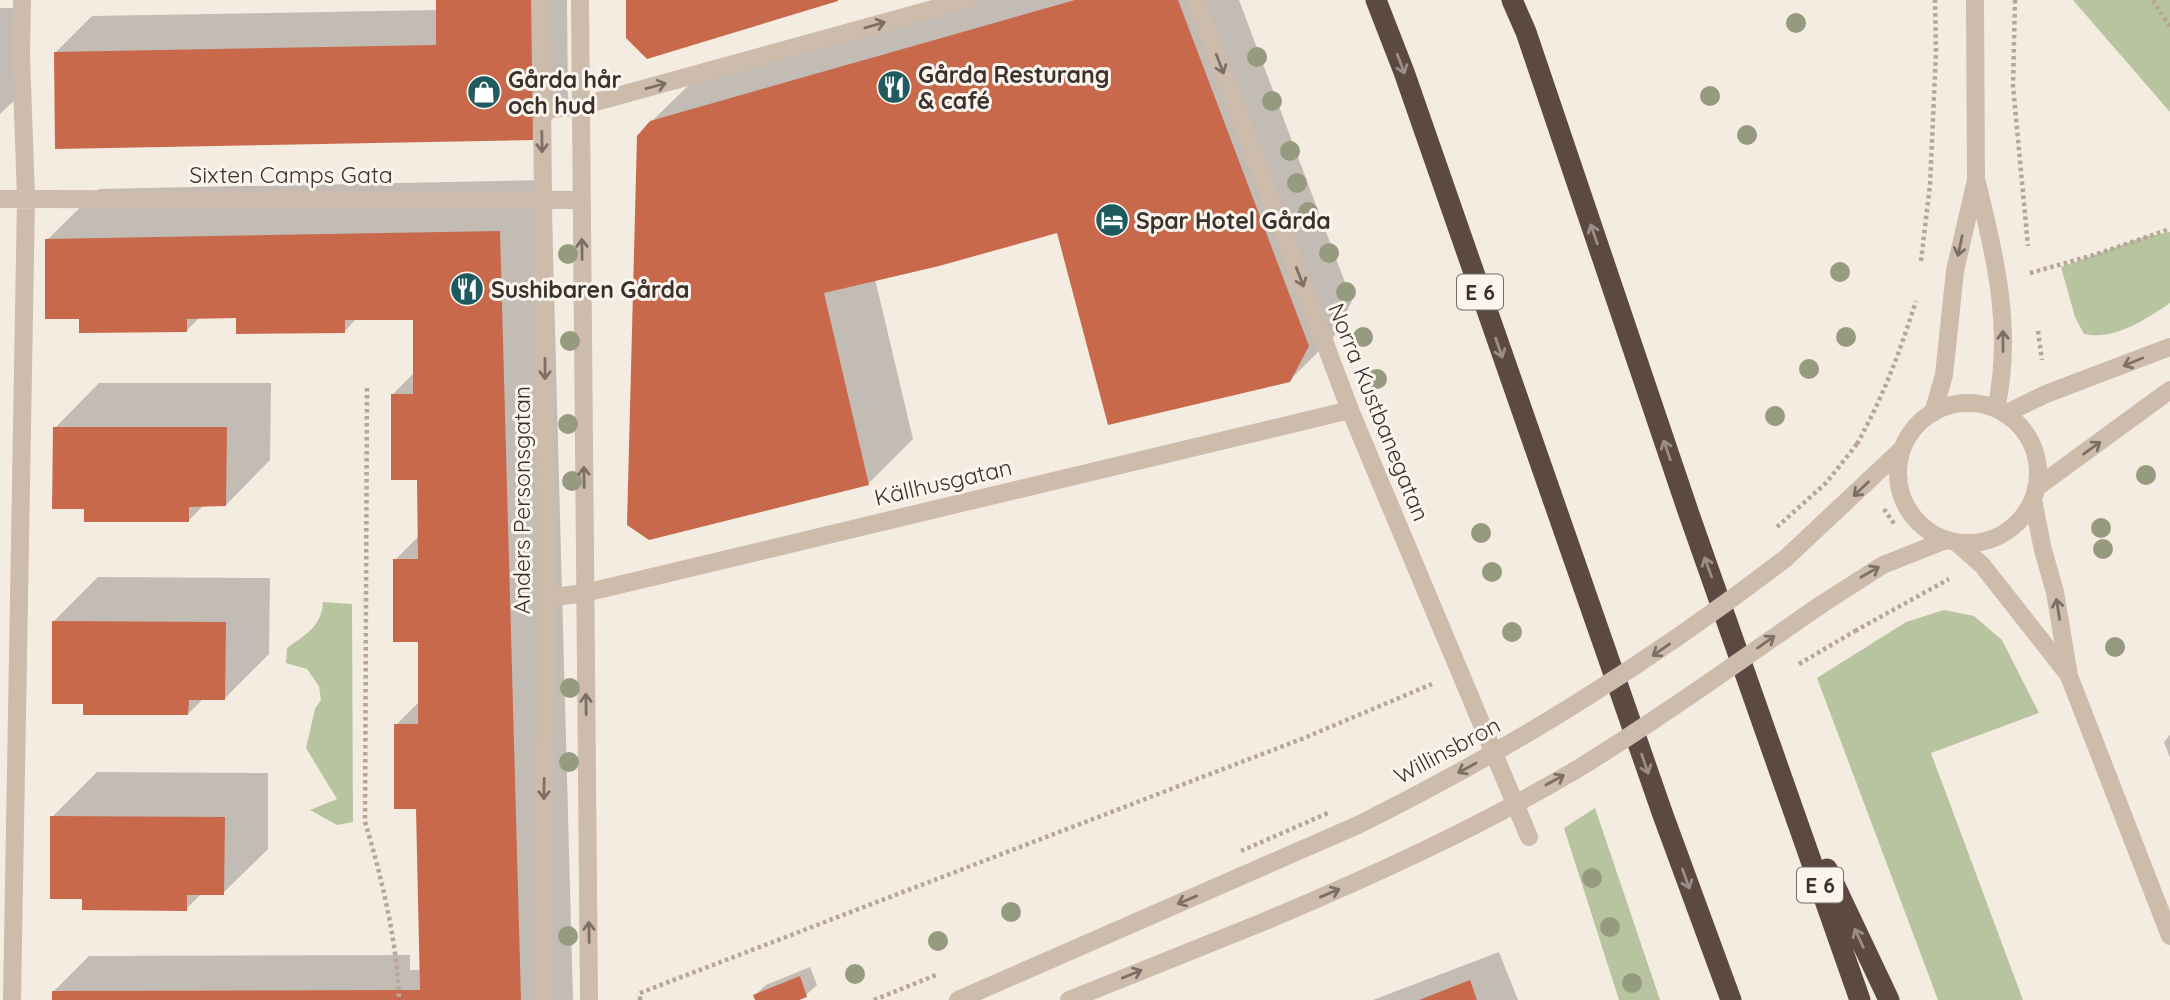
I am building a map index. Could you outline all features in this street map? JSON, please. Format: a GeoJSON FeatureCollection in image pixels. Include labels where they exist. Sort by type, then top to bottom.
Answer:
{"type":"FeatureCollection","features":[{"type":"Feature","properties":{"kind":"highway","name":"E 6"},"geometry":{"type":"LineString","coordinates":[[1376,0],[1404,72],[1662,815],[1731,1000]]}},
{"type":"Feature","properties":{"kind":"highway","name":"E 6"},"geometry":{"type":"LineString","coordinates":[[1512,0],[1526,32],[1689,514],[1860,1000]]}},
{"type":"Feature","properties":{"kind":"highway"},"geometry":{"type":"LineString","coordinates":[[1780,770],[1889,1000]]}},
{"type":"Feature","properties":{"kind":"street"},"geometry":{"type":"LineString","coordinates":[[12,1000],[26,198],[21,55],[22,0]]}},
{"type":"Feature","properties":{"kind":"street","name":"Anders Personsgatan"},"geometry":{"type":"LineString","coordinates":[[541,0],[547,598],[543,1000]]}},
{"type":"Feature","properties":{"kind":"street"},"geometry":{"type":"LineString","coordinates":[[580,0],[589,1000]]}},
{"type":"Feature","properties":{"kind":"street"},"geometry":{"type":"LineString","coordinates":[[542,110],[581,107],[966,0]]}},
{"type":"Feature","properties":{"kind":"street","name":"Norra Kustbanegatan"},"geometry":{"type":"LineString","coordinates":[[1196,0],[1350,411],[1529,837]]}},
{"type":"Feature","properties":{"kind":"street"},"geometry":{"type":"LineString","coordinates":[[1933,413],[1944,375],[1955,271],[1976,180],[1975,0]]}},
{"type":"Feature","properties":{"kind":"street"},"geometry":{"type":"LineString","coordinates":[[1976,180],[1995,252],[2002,305],[2000,411]]}},
{"type":"Feature","properties":{"kind":"street","name":"Sixten Camps Gata"},"geometry":{"type":"LineString","coordinates":[[0,199],[581,200]]}},
{"type":"Feature","properties":{"kind":"street"},"geometry":{"type":"LineString","coordinates":[[2000,411],[2170,347]]}},
{"type":"Feature","properties":{"kind":"street"},"geometry":{"type":"LineString","coordinates":[[2170,390],[2035,494],[2021,519],[2003,534],[1981,542],[1952,541],[1936,536],[1918,523],[1905,504],[1898,482],[1902,449],[1914,428],[1933,413],[1964,403],[2000,411],[2021,428],[2032,446],[2038,467],[2035,494],[2069,676],[2170,936]]}},
{"type":"Feature","properties":{"kind":"street","name":"Källhusgatan"},"geometry":{"type":"LineString","coordinates":[[547,598],[585,593],[1350,411]]}},
{"type":"Feature","properties":{"kind":"street","name":"Willinsbron"},"geometry":{"type":"LineString","coordinates":[[958,1000],[1250,874],[1423,793],[1553,720],[1717,611],[1819,529],[1902,449]]}},
{"type":"Feature","properties":{"kind":"street"},"geometry":{"type":"LineString","coordinates":[[1069,1000],[1268,920],[1378,873],[1445,840],[1577,769],[1874,569],[1917,551],[1952,541]]}},
{"type":"Feature","properties":{"kind":"street"},"geometry":{"type":"LineString","coordinates":[[1952,541],[1982,565],[2069,676]]}},
{"type":"Feature","properties":{"kind":"path"},"geometry":{"type":"LineString","coordinates":[[1921,262],[1930,185],[1936,52],[1935,0]]}},
{"type":"Feature","properties":{"kind":"path"},"geometry":{"type":"LineString","coordinates":[[2154,0],[2170,27]]}},
{"type":"Feature","properties":{"kind":"path"},"geometry":{"type":"LineString","coordinates":[[2030,272],[2094,255],[2170,229]]}},
{"type":"Feature","properties":{"kind":"path"},"geometry":{"type":"LineString","coordinates":[[1767,536],[1826,483],[1857,444],[1885,391],[1916,300]]}},
{"type":"Feature","properties":{"kind":"path"},"geometry":{"type":"LineString","coordinates":[[367,387],[365,821],[377,861],[399,978],[399,1000]]}},
{"type":"Feature","properties":{"kind":"path"},"geometry":{"type":"LineString","coordinates":[[1857,444],[1858,462],[1867,484],[1907,540],[1950,579]]}},
{"type":"Feature","properties":{"kind":"path"},"geometry":{"type":"LineString","coordinates":[[640,1000],[640,993],[1304,738],[1460,673]]}},
{"type":"Feature","properties":{"kind":"path"},"geometry":{"type":"LineString","coordinates":[[1241,851],[1334,810]]}},
{"type":"Feature","properties":{"kind":"green space"},"geometry":{"type":"Polygon","coordinates":[[[2073,0],[2170,0],[2170,112],[2073,0]]]}},
{"type":"Feature","properties":{"kind":"green space"},"geometry":{"type":"Polygon","coordinates":[[[2170,232],[2170,303],[2140,322],[2118,331],[2084,334],[2075,317],[2061,267],[2144,237],[2170,232]]]}},
{"type":"Feature","properties":{"kind":"green space"},"geometry":{"type":"Polygon","coordinates":[[[323,602],[352,604],[353,822],[337,825],[310,810],[337,799],[306,748],[315,709],[321,700],[319,686],[307,669],[286,663],[287,648],[316,624],[323,602]]]}},
{"type":"Feature","properties":{"kind":"green space"},"geometry":{"type":"Polygon","coordinates":[[[1944,610],[1974,616],[2002,640],[2039,713],[1931,753],[2023,1000],[1938,1000],[1817,678],[1906,622],[1944,610]]]}},
{"type":"Feature","properties":{"kind":"green space"},"geometry":{"type":"Polygon","coordinates":[[[1595,808],[1660,1000],[1619,1000],[1564,828],[1595,808]]]}},
{"type":"Feature","properties":{"kind":"building"},"geometry":{"type":"Polygon","coordinates":[[[436,0],[531,0],[533,140],[55,149],[54,52],[436,45],[436,0]]]}},
{"type":"Feature","properties":{"kind":"building"},"geometry":{"type":"Polygon","coordinates":[[[626,0],[838,1],[647,59],[626,38],[626,0]]]}},
{"type":"Feature","properties":{"kind":"building"},"geometry":{"type":"Polygon","coordinates":[[[1075,0],[1178,0],[1309,346],[1290,382],[1108,425],[1057,233],[939,266],[824,293],[869,485],[649,540],[627,525],[637,136],[650,121],[1075,0]]]}},
{"type":"Feature","properties":{"kind":"building"},"geometry":{"type":"Polygon","coordinates":[[[500,231],[521,1000],[52,1000],[52,991],[420,990],[416,809],[394,809],[394,724],[418,724],[418,642],[393,642],[393,559],[418,559],[417,480],[391,480],[391,394],[413,394],[413,320],[345,320],[345,333],[236,334],[236,318],[187,319],[187,332],[79,333],[79,319],[45,319],[45,239],[500,231]]]}},
{"type":"Feature","properties":{"kind":"building"},"geometry":{"type":"Polygon","coordinates":[[[53,427],[227,427],[226,506],[189,507],[189,522],[84,522],[84,509],[52,509],[53,427]]]}},
{"type":"Feature","properties":{"kind":"building"},"geometry":{"type":"Polygon","coordinates":[[[52,621],[226,622],[225,700],[189,700],[188,715],[83,715],[83,704],[52,704],[52,621]]]}},
{"type":"Feature","properties":{"kind":"building"},"geometry":{"type":"Polygon","coordinates":[[[50,816],[225,817],[224,895],[187,895],[187,911],[82,910],[82,899],[50,899],[50,816]]]}},
{"type":"Feature","properties":{"kind":"building"},"geometry":{"type":"Polygon","coordinates":[[[800,976],[807,997],[799,1000],[755,1000],[753,995],[800,976]]]}},
{"type":"Feature","properties":{"kind":"building"},"geometry":{"type":"Polygon","coordinates":[[[1470,980],[1477,1000],[1419,1000],[1470,980]]]}},
{"type":"Feature","properties":{"kind":"place","name":"Gårda Resturang & café"},"geometry":{"type":"Point","coordinates":[894,87]}},
{"type":"Feature","properties":{"kind":"place","name":"Gårda hår och hud"},"geometry":{"type":"Point","coordinates":[484,92]}},
{"type":"Feature","properties":{"kind":"place","name":"Spar Hotel Gårda"},"geometry":{"type":"Point","coordinates":[1112,220]}},
{"type":"Feature","properties":{"kind":"place","name":"Sushibaren Gårda"},"geometry":{"type":"Point","coordinates":[467,289]}}]}
